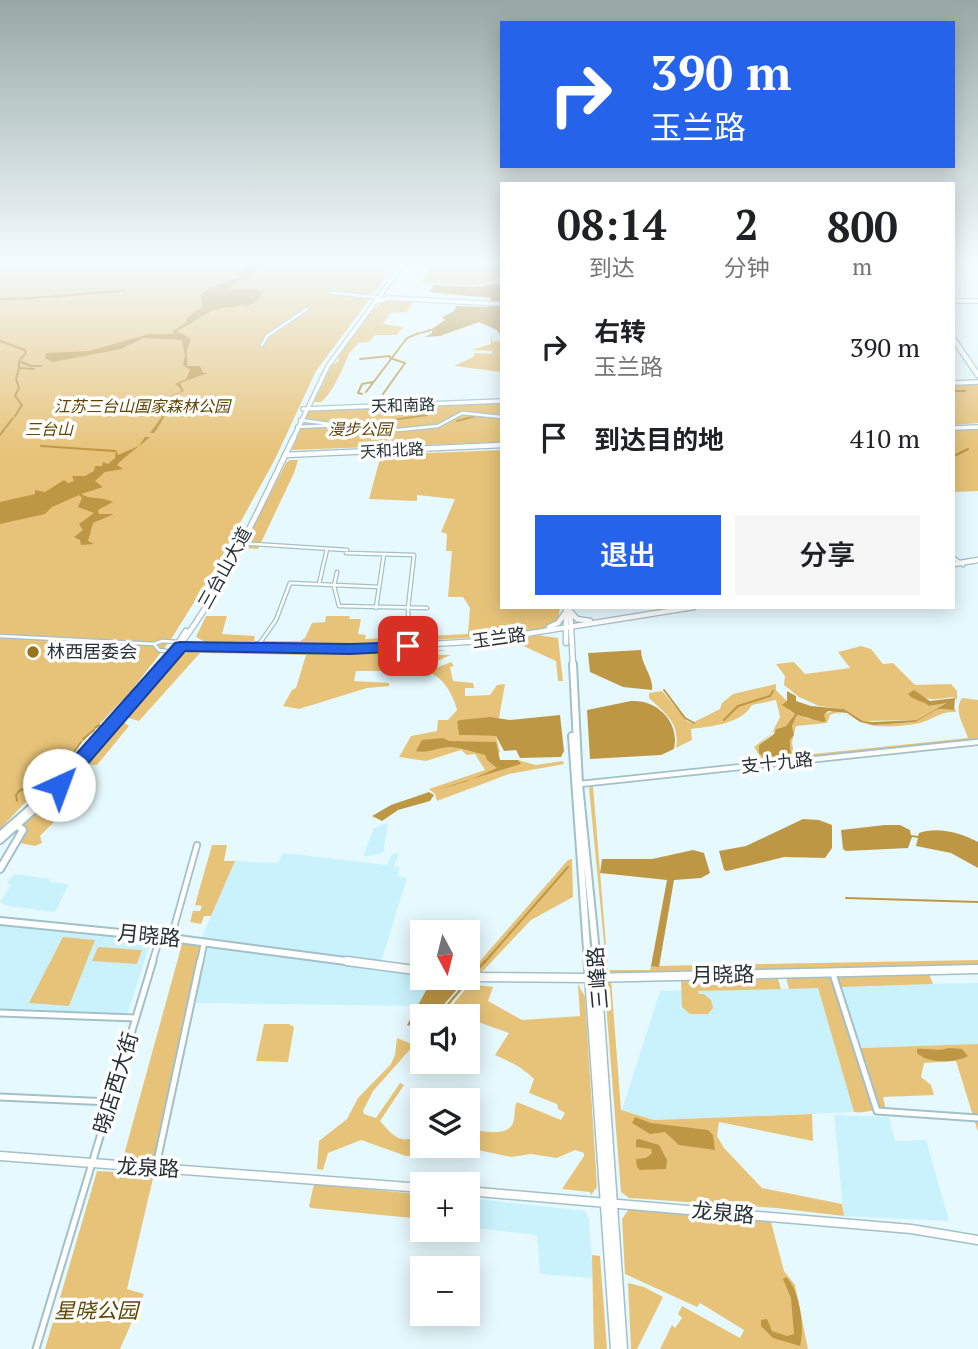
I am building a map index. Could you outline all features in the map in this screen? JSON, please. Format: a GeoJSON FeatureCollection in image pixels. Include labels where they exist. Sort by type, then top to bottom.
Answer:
{"type":"FeatureCollection","features":[{"type":"Feature","properties":{"kind":"main road"},"geometry":{"type":"LineString","coordinates":[[955,335],[978,369]]}},
{"type":"Feature","properties":{"kind":"main road"},"geometry":{"type":"LineString","coordinates":[[955,342],[978,380]]}},
{"type":"Feature","properties":{"kind":"street"},"geometry":{"type":"LineString","coordinates":[[262,345],[267,335],[281,326]]}},
{"type":"Feature","properties":{"kind":"street","name":"三台山大道"},"geometry":{"type":"LineString","coordinates":[[284,455],[328,366],[357,326]]}},
{"type":"Feature","properties":{"kind":"street"},"geometry":{"type":"LineString","coordinates":[[955,382],[978,380]]}},
{"type":"Feature","properties":{"kind":"street","name":"天和南路"},"geometry":{"type":"LineString","coordinates":[[305,408],[500,400]]}},
{"type":"Feature","properties":{"kind":"street","name":"三台山大道"},"geometry":{"type":"LineString","coordinates":[[0,837],[73,770],[178,646],[240,543],[305,408]]}},
{"type":"Feature","properties":{"kind":"street"},"geometry":{"type":"LineString","coordinates":[[297,427],[361,424],[398,430],[438,426],[462,413],[500,417]]}},
{"type":"Feature","properties":{"kind":"street"},"geometry":{"type":"LineString","coordinates":[[300,420],[332,424]]}},
{"type":"Feature","properties":{"kind":"street"},"geometry":{"type":"LineString","coordinates":[[955,427],[978,426]]}},
{"type":"Feature","properties":{"kind":"street","name":"天和北路"},"geometry":{"type":"LineString","coordinates":[[284,455],[500,445]]}},
{"type":"Feature","properties":{"kind":"street"},"geometry":{"type":"LineString","coordinates":[[240,543],[414,555],[408,608],[408,645]]}},
{"type":"Feature","properties":{"kind":"street"},"geometry":{"type":"LineString","coordinates":[[318,584],[327,549]]}},
{"type":"Feature","properties":{"kind":"street"},"geometry":{"type":"LineString","coordinates":[[376,608],[384,554]]}},
{"type":"Feature","properties":{"kind":"street"},"geometry":{"type":"LineString","coordinates":[[958,564],[978,561]]}},
{"type":"Feature","properties":{"kind":"street"},"geometry":{"type":"LineString","coordinates":[[337,572],[335,584],[339,606],[427,608]]}},
{"type":"Feature","properties":{"kind":"street"},"geometry":{"type":"LineString","coordinates":[[257,647],[276,620],[290,583],[379,587]]}},
{"type":"Feature","properties":{"kind":"street"},"geometry":{"type":"LineString","coordinates":[[538,631],[558,623],[568,609],[577,619],[599,621]]}},
{"type":"Feature","properties":{"kind":"street","name":"三峰路"},"geometry":{"type":"LineString","coordinates":[[568,609],[588,978],[623,1349]]}},
{"type":"Feature","properties":{"kind":"street","name":"玉兰路"},"geometry":{"type":"LineString","coordinates":[[154,644],[159,650],[178,646],[408,645],[482,641],[668,609]]}},
{"type":"Feature","properties":{"kind":"street","name":"玉兰路"},"geometry":{"type":"LineString","coordinates":[[599,621],[680,609]]}},
{"type":"Feature","properties":{"kind":"street"},"geometry":{"type":"LineString","coordinates":[[538,631],[556,633],[568,645],[575,632],[599,621]]}},
{"type":"Feature","properties":{"kind":"street","name":"玉兰路"},"geometry":{"type":"LineString","coordinates":[[0,636],[154,644],[167,640],[178,646]]}},
{"type":"Feature","properties":{"kind":"street","name":"三台山大道"},"geometry":{"type":"LineString","coordinates":[[16,824],[178,646]]}},
{"type":"Feature","properties":{"kind":"street","name":"支十九路"},"geometry":{"type":"LineString","coordinates":[[578,784],[978,742]]}},
{"type":"Feature","properties":{"kind":"street","name":"三峰路"},"geometry":{"type":"LineString","coordinates":[[578,784],[598,978],[615,1349]]}},
{"type":"Feature","properties":{"kind":"street"},"geometry":{"type":"LineString","coordinates":[[0,869],[23,830],[16,824]]}},
{"type":"Feature","properties":{"kind":"street"},"geometry":{"type":"LineString","coordinates":[[171,938],[197,845]]}},
{"type":"Feature","properties":{"kind":"street","name":"月晓路"},"geometry":{"type":"LineString","coordinates":[[0,921],[171,938],[410,969]]}},
{"type":"Feature","properties":{"kind":"street","name":"晓店西大街"},"geometry":{"type":"LineString","coordinates":[[36,1349],[160,937]]}},
{"type":"Feature","properties":{"kind":"street"},"geometry":{"type":"LineString","coordinates":[[155,1169],[204,943]]}},
{"type":"Feature","properties":{"kind":"street","name":"月晓路"},"geometry":{"type":"LineString","coordinates":[[480,977],[598,978],[978,970]]}},
{"type":"Feature","properties":{"kind":"street"},"geometry":{"type":"LineString","coordinates":[[833,974],[877,1111],[978,1118]]}},
{"type":"Feature","properties":{"kind":"street"},"geometry":{"type":"LineString","coordinates":[[1,1014],[136,1018]]}},
{"type":"Feature","properties":{"kind":"street"},"geometry":{"type":"LineString","coordinates":[[0,1097],[110,1102]]}},
{"type":"Feature","properties":{"kind":"street","name":"龙泉路"},"geometry":{"type":"LineString","coordinates":[[0,1156],[90,1165],[410,1187]]}},
{"type":"Feature","properties":{"kind":"street","name":"龙泉路"},"geometry":{"type":"LineString","coordinates":[[480,1192],[911,1229],[978,1240]]}},
{"type":"Feature","properties":{"kind":"shaded area"},"geometry":{"type":"Polygon","coordinates":[[[186,326],[177,331],[191,339],[187,350],[187,366],[200,366],[203,373],[208,373],[180,383],[184,391],[165,399],[163,403],[170,407],[154,433],[150,433],[168,408],[160,402],[161,400],[180,392],[181,389],[175,384],[186,379],[190,370],[183,365],[185,356],[182,340],[144,338],[121,349],[53,362],[45,358],[46,353],[89,351],[149,334],[174,334],[173,331],[186,326]]]}},
{"type":"Feature","properties":{"kind":"shaded area"},"geometry":{"type":"Polygon","coordinates":[[[436,326],[468,326],[440,336],[425,337],[432,333],[432,329],[436,326]]]}},
{"type":"Feature","properties":{"kind":"shaded area"},"geometry":{"type":"Polygon","coordinates":[[[488,326],[500,326],[500,334],[488,326]]]}},
{"type":"Feature","properties":{"kind":"shaded area"},"geometry":{"type":"Polygon","coordinates":[[[138,446],[117,465],[123,469],[105,472],[95,481],[103,487],[81,494],[113,502],[98,510],[99,514],[114,514],[93,523],[88,541],[94,544],[81,545],[80,540],[74,537],[83,530],[79,524],[94,513],[78,507],[82,498],[79,495],[52,507],[45,514],[0,524],[0,502],[35,494],[35,490],[45,492],[64,480],[68,483],[74,481],[72,476],[85,476],[94,471],[95,466],[102,466],[103,462],[108,464],[115,458],[116,450],[118,455],[138,446]]]}},
{"type":"Feature","properties":{"kind":"shaded area"},"geometry":{"type":"Polygon","coordinates":[[[641,650],[652,690],[623,687],[590,672],[588,653],[641,650]]]}},
{"type":"Feature","properties":{"kind":"shaded area"},"geometry":{"type":"Polygon","coordinates":[[[914,690],[930,701],[955,698],[954,710],[938,709],[915,722],[874,725],[860,722],[847,713],[828,711],[824,715],[826,721],[823,722],[797,715],[792,726],[794,735],[790,740],[791,755],[764,757],[759,753],[759,745],[774,734],[776,729],[786,726],[795,714],[782,705],[787,701],[787,691],[796,696],[796,701],[811,706],[844,709],[863,721],[873,722],[917,720],[946,703],[929,706],[908,694],[914,690]]]}},
{"type":"Feature","properties":{"kind":"shaded area"},"geometry":{"type":"Polygon","coordinates":[[[631,701],[650,704],[665,714],[674,730],[674,749],[661,755],[590,759],[587,710],[631,701]]]}},
{"type":"Feature","properties":{"kind":"shaded area"},"geometry":{"type":"Polygon","coordinates":[[[560,715],[564,751],[561,757],[520,758],[516,750],[504,751],[496,736],[459,735],[457,721],[490,717],[510,720],[560,715]]]}},
{"type":"Feature","properties":{"kind":"shaded area"},"geometry":{"type":"Polygon","coordinates":[[[443,738],[449,741],[496,742],[500,760],[518,760],[521,764],[472,779],[497,768],[485,755],[459,748],[416,751],[422,740],[443,738]]]}},
{"type":"Feature","properties":{"kind":"shaded area"},"geometry":{"type":"Polygon","coordinates":[[[429,792],[434,795],[430,801],[398,810],[382,821],[372,816],[391,805],[429,792]]]}},
{"type":"Feature","properties":{"kind":"shaded area"},"geometry":{"type":"Polygon","coordinates":[[[803,819],[819,820],[832,825],[832,848],[825,858],[784,857],[724,870],[719,851],[746,846],[803,819]]]}},
{"type":"Feature","properties":{"kind":"shaded area"},"geometry":{"type":"Polygon","coordinates":[[[388,823],[383,853],[363,857],[374,828],[388,823]]]}},
{"type":"Feature","properties":{"kind":"shaded area"},"geometry":{"type":"Polygon","coordinates":[[[900,825],[910,830],[911,835],[918,836],[926,831],[941,830],[972,839],[978,842],[978,868],[951,853],[916,846],[918,838],[912,837],[908,848],[843,849],[841,830],[900,825]]]}},
{"type":"Feature","properties":{"kind":"shaded area"},"geometry":{"type":"Polygon","coordinates":[[[693,850],[704,853],[710,873],[701,878],[674,880],[659,967],[651,966],[667,880],[600,873],[602,859],[652,859],[693,850]]]}},
{"type":"Feature","properties":{"kind":"shaded area"},"geometry":{"type":"Polygon","coordinates":[[[283,853],[387,865],[392,854],[399,853],[394,866],[400,867],[397,876],[407,878],[381,962],[202,937],[235,861],[278,863],[283,853]]]}},
{"type":"Feature","properties":{"kind":"shaded area"},"geometry":{"type":"Polygon","coordinates":[[[14,874],[69,884],[55,912],[8,906],[0,902],[11,885],[7,883],[14,874]]]}},
{"type":"Feature","properties":{"kind":"shaded area"},"geometry":{"type":"Polygon","coordinates":[[[0,925],[151,941],[127,1015],[0,1009],[0,925]]]}},
{"type":"Feature","properties":{"kind":"shaded area"},"geometry":{"type":"Polygon","coordinates":[[[206,946],[410,974],[410,990],[427,990],[419,1004],[410,1006],[194,1003],[206,946]]]}},
{"type":"Feature","properties":{"kind":"shaded area"},"geometry":{"type":"Polygon","coordinates":[[[978,983],[978,1044],[860,1048],[840,986],[978,983]]]}},
{"type":"Feature","properties":{"kind":"shaded area"},"geometry":{"type":"Polygon","coordinates":[[[818,988],[854,1112],[654,1120],[622,1110],[660,991],[818,988]]]}},
{"type":"Feature","properties":{"kind":"shaded area"},"geometry":{"type":"Polygon","coordinates":[[[426,990],[457,990],[444,1004],[419,1004],[426,990]]]}},
{"type":"Feature","properties":{"kind":"shaded area"},"geometry":{"type":"Polygon","coordinates":[[[917,1049],[962,1049],[968,1056],[942,1061],[928,1059],[917,1053],[917,1049]]]}},
{"type":"Feature","properties":{"kind":"shaded area"},"geometry":{"type":"Polygon","coordinates":[[[834,1115],[889,1117],[895,1141],[926,1140],[949,1221],[844,1216],[834,1115]]]}},
{"type":"Feature","properties":{"kind":"shaded area"},"geometry":{"type":"Polygon","coordinates":[[[635,1117],[651,1123],[708,1130],[713,1135],[715,1150],[679,1145],[665,1132],[650,1134],[632,1123],[635,1117]]]}},
{"type":"Feature","properties":{"kind":"shaded area"},"geometry":{"type":"Polygon","coordinates":[[[636,1140],[659,1145],[667,1160],[666,1169],[640,1170],[637,1167],[636,1159],[646,1158],[652,1153],[651,1149],[636,1147],[636,1140]]]}},
{"type":"Feature","properties":{"kind":"shaded area"},"geometry":{"type":"Polygon","coordinates":[[[480,1199],[585,1211],[589,1218],[593,1278],[540,1274],[537,1235],[480,1228],[480,1199]]]}},
{"type":"Feature","properties":{"kind":"shaded area"},"geometry":{"type":"Polygon","coordinates":[[[786,1277],[798,1300],[802,1329],[800,1346],[773,1338],[761,1326],[761,1320],[767,1319],[772,1331],[787,1336],[794,1334],[791,1298],[783,1279],[786,1277]]]}},
{"type":"Feature","properties":{"kind":"green space","name":"江苏三台山国家森林公园"},"geometry":{"type":"Polygon","coordinates":[[[0,326],[350,326],[316,371],[275,459],[217,565],[170,641],[131,691],[0,829],[0,326]]]}},
{"type":"Feature","properties":{"kind":"green space"},"geometry":{"type":"Polygon","coordinates":[[[359,326],[403,327],[397,335],[375,335],[369,342],[358,343],[349,354],[329,393],[321,402],[314,402],[332,365],[339,361],[338,358],[359,326]]]}},
{"type":"Feature","properties":{"kind":"green space"},"geometry":{"type":"Polygon","coordinates":[[[491,335],[493,342],[500,341],[500,372],[454,366],[473,357],[475,353],[492,354],[492,351],[471,350],[491,344],[491,335]]]}},
{"type":"Feature","properties":{"kind":"green space"},"geometry":{"type":"Polygon","coordinates":[[[955,384],[978,385],[978,423],[955,425],[955,384]]]}},
{"type":"Feature","properties":{"kind":"green space","name":"漫步公园"},"geometry":{"type":"Polygon","coordinates":[[[500,402],[500,442],[292,450],[309,410],[500,402]]]}},
{"type":"Feature","properties":{"kind":"green space"},"geometry":{"type":"Polygon","coordinates":[[[955,430],[978,430],[978,491],[955,492],[955,430]]]}},
{"type":"Feature","properties":{"kind":"green space"},"geometry":{"type":"Polygon","coordinates":[[[500,450],[500,609],[560,609],[558,622],[537,630],[512,634],[400,641],[207,643],[196,637],[206,616],[227,616],[222,634],[255,636],[254,641],[300,641],[305,638],[312,623],[325,622],[326,616],[361,619],[358,634],[366,635],[365,639],[468,634],[470,608],[463,597],[448,597],[452,551],[446,551],[447,534],[441,532],[455,499],[417,495],[417,501],[369,499],[381,455],[500,450]]]}},
{"type":"Feature","properties":{"kind":"green space"},"geometry":{"type":"Polygon","coordinates":[[[298,460],[294,473],[258,549],[243,548],[286,463],[298,460]]]}},
{"type":"Feature","properties":{"kind":"green space"},"geometry":{"type":"Polygon","coordinates":[[[537,635],[558,638],[563,681],[558,681],[556,661],[517,643],[494,644],[537,635]]]}},
{"type":"Feature","properties":{"kind":"green space"},"geometry":{"type":"Polygon","coordinates":[[[861,646],[871,649],[883,664],[893,663],[915,685],[951,684],[957,691],[957,700],[953,697],[928,698],[914,690],[914,699],[924,701],[929,706],[947,702],[917,720],[863,721],[844,709],[819,706],[799,697],[784,685],[785,676],[776,664],[794,662],[805,674],[850,668],[838,652],[861,646]]]}},
{"type":"Feature","properties":{"kind":"green space"},"geometry":{"type":"Polygon","coordinates":[[[200,650],[447,650],[424,654],[451,655],[413,671],[356,671],[354,681],[389,683],[389,686],[367,688],[299,709],[283,706],[296,688],[306,655],[200,653],[139,721],[125,717],[180,654],[200,650]]]}},
{"type":"Feature","properties":{"kind":"green space"},"geometry":{"type":"Polygon","coordinates":[[[451,662],[454,666],[450,667],[453,681],[473,683],[474,688],[465,688],[465,696],[490,695],[497,685],[505,684],[499,718],[457,721],[459,735],[496,736],[500,752],[497,755],[500,760],[518,760],[536,765],[563,761],[564,764],[509,774],[437,801],[435,794],[429,789],[485,770],[475,754],[467,755],[461,750],[426,761],[399,757],[411,736],[437,731],[438,720],[448,720],[457,710],[446,687],[437,677],[426,672],[451,662]]]}},
{"type":"Feature","properties":{"kind":"green space"},"geometry":{"type":"Polygon","coordinates":[[[776,684],[776,690],[787,701],[788,710],[795,714],[786,726],[778,728],[759,745],[759,753],[791,752],[790,739],[794,735],[794,756],[968,738],[960,718],[960,703],[962,698],[978,700],[978,740],[763,761],[754,747],[772,733],[780,717],[776,700],[752,705],[747,712],[733,721],[691,729],[692,740],[676,748],[674,725],[649,698],[649,693],[662,691],[688,722],[692,723],[720,709],[722,703],[733,694],[776,684]]]}},
{"type":"Feature","properties":{"kind":"green space"},"geometry":{"type":"Polygon","coordinates":[[[955,708],[956,712],[941,714],[920,723],[893,726],[870,725],[850,717],[874,725],[915,722],[938,709],[955,708]]]}},
{"type":"Feature","properties":{"kind":"green space"},"geometry":{"type":"Polygon","coordinates":[[[834,711],[844,714],[830,715],[827,723],[796,726],[794,734],[792,726],[797,715],[809,719],[834,711]]]}},
{"type":"Feature","properties":{"kind":"green space"},"geometry":{"type":"Polygon","coordinates":[[[121,720],[129,726],[97,765],[82,764],[121,720]]]}},
{"type":"Feature","properties":{"kind":"green space"},"geometry":{"type":"Polygon","coordinates":[[[78,769],[89,770],[61,801],[67,803],[58,818],[40,836],[42,843],[35,846],[20,843],[27,831],[24,824],[78,769]]]}},
{"type":"Feature","properties":{"kind":"green space"},"geometry":{"type":"Polygon","coordinates":[[[593,786],[608,970],[650,970],[651,966],[978,960],[978,965],[607,973],[589,788],[593,786]]]}},
{"type":"Feature","properties":{"kind":"green space"},"geometry":{"type":"Polygon","coordinates":[[[212,845],[227,845],[224,861],[235,861],[211,916],[204,916],[201,924],[190,922],[193,911],[200,911],[202,906],[195,905],[212,845]]]}},
{"type":"Feature","properties":{"kind":"green space"},"geometry":{"type":"Polygon","coordinates":[[[572,859],[573,897],[531,920],[480,974],[480,961],[568,860],[572,859]]]}},
{"type":"Feature","properties":{"kind":"green space"},"geometry":{"type":"Polygon","coordinates":[[[63,937],[95,940],[69,1006],[29,1003],[63,937]]]}},
{"type":"Feature","properties":{"kind":"green space"},"geometry":{"type":"Polygon","coordinates":[[[182,944],[202,946],[154,1163],[122,1162],[182,944]]]}},
{"type":"Feature","properties":{"kind":"green space"},"geometry":{"type":"Polygon","coordinates":[[[98,947],[142,950],[137,964],[92,961],[98,947]]]}},
{"type":"Feature","properties":{"kind":"green space"},"geometry":{"type":"Polygon","coordinates":[[[929,974],[933,984],[840,987],[861,1048],[978,1044],[978,1132],[956,1061],[924,1063],[921,1077],[931,1085],[934,1095],[883,1097],[886,1110],[854,1112],[818,988],[789,989],[786,977],[929,974]]]}},
{"type":"Feature","properties":{"kind":"green space"},"geometry":{"type":"Polygon","coordinates":[[[778,979],[781,989],[698,991],[711,1000],[713,1008],[708,1014],[690,1014],[682,1007],[681,980],[778,979]]]}},
{"type":"Feature","properties":{"kind":"green space"},"geometry":{"type":"Polygon","coordinates":[[[611,980],[621,1110],[654,1120],[812,1114],[813,1141],[719,1122],[717,1136],[724,1148],[762,1188],[842,1204],[844,1216],[776,1208],[629,1198],[621,1192],[605,990],[607,982],[611,980]]]}},
{"type":"Feature","properties":{"kind":"green space"},"geometry":{"type":"Polygon","coordinates":[[[578,984],[585,997],[597,1187],[591,1195],[590,1192],[562,1189],[584,1153],[575,1150],[557,1158],[531,1154],[511,1157],[480,1150],[480,1130],[491,1132],[509,1129],[513,1123],[517,1102],[561,1120],[565,1113],[558,1109],[557,1104],[529,1093],[534,1079],[516,1065],[495,1055],[509,1033],[480,1023],[480,1004],[453,1004],[465,990],[480,990],[480,985],[493,987],[488,1001],[522,1020],[580,1016],[578,984]]]}},
{"type":"Feature","properties":{"kind":"green space"},"geometry":{"type":"Polygon","coordinates":[[[264,1024],[289,1024],[294,1027],[288,1062],[256,1061],[264,1024]]]}},
{"type":"Feature","properties":{"kind":"green space"},"geometry":{"type":"Polygon","coordinates":[[[397,1038],[410,1043],[410,1049],[373,1091],[363,1111],[364,1114],[376,1118],[400,1083],[404,1085],[380,1121],[399,1138],[409,1139],[410,1156],[361,1140],[328,1153],[323,1170],[317,1169],[319,1141],[347,1119],[358,1098],[391,1064],[397,1038]]]}},
{"type":"Feature","properties":{"kind":"green space","name":"星晓公园"},"geometry":{"type":"Polygon","coordinates":[[[97,1171],[154,1174],[127,1289],[144,1294],[120,1349],[45,1349],[97,1171]]]}},
{"type":"Feature","properties":{"kind":"green space"},"geometry":{"type":"Polygon","coordinates":[[[314,1184],[410,1193],[410,1218],[309,1206],[314,1184]]]}},
{"type":"Feature","properties":{"kind":"green space"},"geometry":{"type":"Polygon","coordinates":[[[629,1209],[771,1222],[784,1271],[795,1285],[808,1349],[660,1349],[672,1325],[675,1328],[682,1318],[678,1314],[682,1306],[740,1338],[744,1330],[700,1303],[697,1307],[625,1274],[622,1219],[629,1209]]]}},
{"type":"Feature","properties":{"kind":"green space"},"geometry":{"type":"Polygon","coordinates":[[[592,1255],[600,1256],[607,1349],[594,1349],[592,1255]]]}},
{"type":"Feature","properties":{"kind":"green space"},"geometry":{"type":"Polygon","coordinates":[[[628,1283],[644,1287],[663,1297],[637,1349],[631,1349],[628,1283]]]}},
{"type":"Feature","properties":{"kind":"waterway"},"geometry":{"type":"LineString","coordinates":[[421,333],[431,330]]}},
{"type":"Feature","properties":{"kind":"waterway"},"geometry":{"type":"LineString","coordinates":[[391,358],[407,338],[419,333]]}},
{"type":"Feature","properties":{"kind":"waterway"},"geometry":{"type":"LineString","coordinates":[[0,341],[25,350],[26,353],[19,361]]}},
{"type":"Feature","properties":{"kind":"waterway"},"geometry":{"type":"LineString","coordinates":[[360,359],[390,356]]}},
{"type":"Feature","properties":{"kind":"waterway"},"geometry":{"type":"LineString","coordinates":[[366,392],[391,358]]}},
{"type":"Feature","properties":{"kind":"waterway"},"geometry":{"type":"LineString","coordinates":[[383,394],[405,363],[391,358]]}},
{"type":"Feature","properties":{"kind":"waterway"},"geometry":{"type":"LineString","coordinates":[[19,361],[31,366],[41,366]]}},
{"type":"Feature","properties":{"kind":"waterway"},"geometry":{"type":"LineString","coordinates":[[19,361],[19,368]]}},
{"type":"Feature","properties":{"kind":"waterway"},"geometry":{"type":"LineString","coordinates":[[15,416],[22,405],[15,396],[19,388],[16,379],[19,368]]}},
{"type":"Feature","properties":{"kind":"waterway"},"geometry":{"type":"LineString","coordinates":[[19,368],[34,369]]}},
{"type":"Feature","properties":{"kind":"waterway"},"geometry":{"type":"LineString","coordinates":[[362,394],[358,393],[362,384],[373,382]]}},
{"type":"Feature","properties":{"kind":"waterway"},"geometry":{"type":"LineString","coordinates":[[955,391],[965,391]]}},
{"type":"Feature","properties":{"kind":"waterway"},"geometry":{"type":"LineString","coordinates":[[392,420],[427,415]]}},
{"type":"Feature","properties":{"kind":"waterway"},"geometry":{"type":"LineString","coordinates":[[457,421],[476,416],[500,418]]}},
{"type":"Feature","properties":{"kind":"waterway"},"geometry":{"type":"LineString","coordinates":[[0,435],[13,418]]}},
{"type":"Feature","properties":{"kind":"waterway"},"geometry":{"type":"LineString","coordinates":[[41,446],[115,451]]}},
{"type":"Feature","properties":{"kind":"waterway"},"geometry":{"type":"LineString","coordinates":[[955,456],[968,449]]}},
{"type":"Feature","properties":{"kind":"waterway"},"geometry":{"type":"LineString","coordinates":[[664,690],[685,718],[694,723]]}},
{"type":"Feature","properties":{"kind":"waterway"},"geometry":{"type":"LineString","coordinates":[[724,720],[738,706],[770,696],[773,691]]}},
{"type":"Feature","properties":{"kind":"waterway"},"geometry":{"type":"LineString","coordinates":[[95,728],[99,725]]}},
{"type":"Feature","properties":{"kind":"waterway"},"geometry":{"type":"LineString","coordinates":[[83,739],[94,730]]}},
{"type":"Feature","properties":{"kind":"waterway"},"geometry":{"type":"LineString","coordinates":[[17,801],[16,795],[19,791],[63,768],[81,742]]}},
{"type":"Feature","properties":{"kind":"waterway"},"geometry":{"type":"LineString","coordinates":[[484,963],[568,867]]}},
{"type":"Feature","properties":{"kind":"waterway"},"geometry":{"type":"LineString","coordinates":[[846,898],[978,902]]}},
{"type":"Feature","properties":{"kind":"waterway"},"geometry":{"type":"LineString","coordinates":[[480,967],[485,961]]}},
{"type":"Feature","properties":{"kind":"waterway"},"geometry":{"type":"LineString","coordinates":[[448,1004],[460,990]]}},
{"type":"Feature","properties":{"kind":"place","name":"林西居委会"},"geometry":{"type":"Point","coordinates":[33,652]}},
{"type":"Feature","properties":{"kind":"route"},"geometry":{"type":"LineString","coordinates":[[59,785],[146,689],[180,646],[350,649],[408,646]]}},
{"type":"Feature","properties":{"kind":"park label","name":"三台山"},"geometry":{"type":"Point","coordinates":[49,429]}}]}
